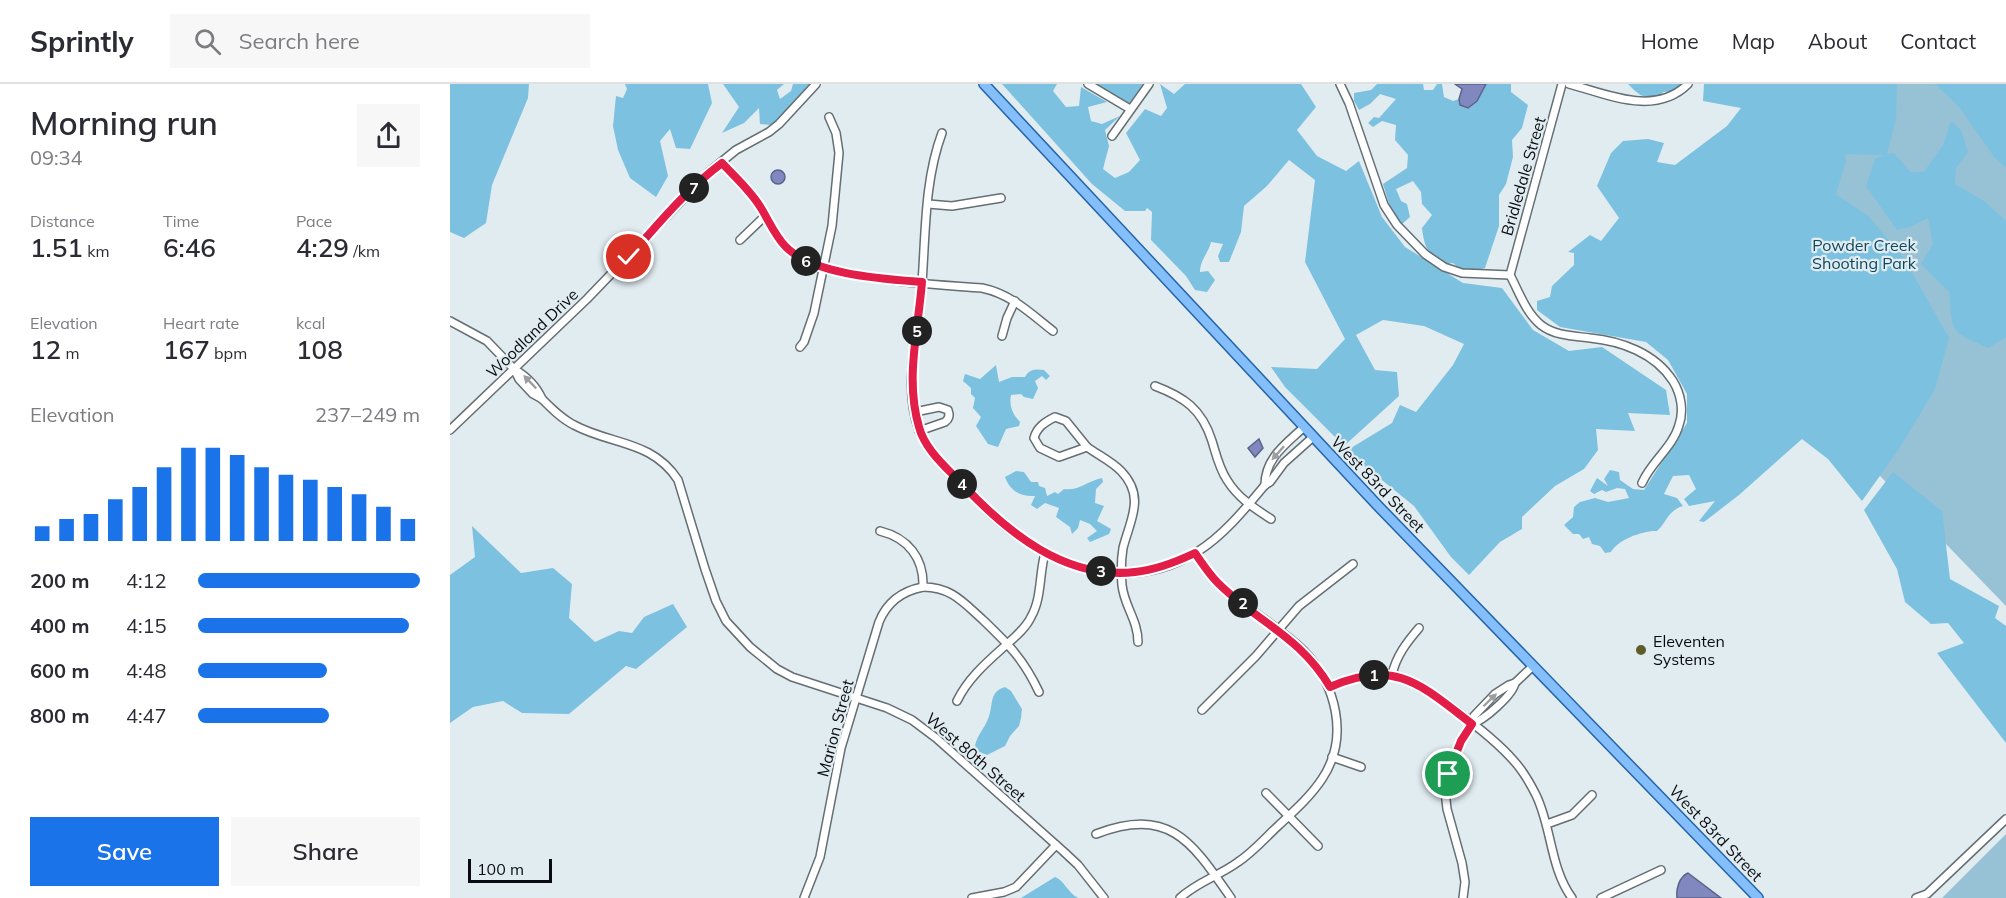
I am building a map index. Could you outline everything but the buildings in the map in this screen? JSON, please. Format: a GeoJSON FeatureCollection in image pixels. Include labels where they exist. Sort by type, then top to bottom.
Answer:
{"type":"FeatureCollection","features":[{"type":"Feature","properties":{"kind":"main road","name":"West 83rd Street"},"geometry":{"type":"LineString","coordinates":[[984,84],[1312,436],[1758,898]]}},
{"type":"Feature","properties":{"kind":"street","name":"Woodland Drive"},"geometry":{"type":"LineString","coordinates":[[450,430],[587,300],[709,172],[736,150],[779,124],[816,84]]}},
{"type":"Feature","properties":{"kind":"street"},"geometry":{"type":"LineString","coordinates":[[1089,84],[1130,109]]}},
{"type":"Feature","properties":{"kind":"street"},"geometry":{"type":"LineString","coordinates":[[1112,136],[1149,84]]}},
{"type":"Feature","properties":{"kind":"street"},"geometry":{"type":"LineString","coordinates":[[1340,84],[1349,103],[1384,205],[1397,225],[1425,254],[1444,267],[1462,273],[1510,275],[1527,309],[1541,325],[1559,333],[1607,340],[1635,349],[1657,363],[1674,382],[1681,405],[1679,425],[1672,440],[1650,467],[1642,483]]}},
{"type":"Feature","properties":{"kind":"street","name":"Bridledale Street"},"geometry":{"type":"LineString","coordinates":[[1510,275],[1562,84]]}},
{"type":"Feature","properties":{"kind":"street"},"geometry":{"type":"LineString","coordinates":[[1569,84],[1632,100],[1653,101],[1668,99],[1688,84]]}},
{"type":"Feature","properties":{"kind":"street"},"geometry":{"type":"LineString","coordinates":[[800,348],[814,313],[832,226],[839,153],[836,133],[829,117]]}},
{"type":"Feature","properties":{"kind":"street"},"geometry":{"type":"LineString","coordinates":[[942,133],[934,153],[928,204],[912,368],[913,402],[919,431],[933,452],[981,505],[1000,522],[1045,553],[1083,569],[1122,573],[1156,568],[1195,553],[1218,536],[1270,482],[1284,463],[1312,436]]}},
{"type":"Feature","properties":{"kind":"street"},"geometry":{"type":"LineString","coordinates":[[722,163],[748,192],[780,240],[792,252],[812,264],[876,278],[997,291],[1015,301],[1053,331]]}},
{"type":"Feature","properties":{"kind":"street"},"geometry":{"type":"LineString","coordinates":[[928,204],[952,206],[1001,198]]}},
{"type":"Feature","properties":{"kind":"street"},"geometry":{"type":"LineString","coordinates":[[740,240],[765,216]]}},
{"type":"Feature","properties":{"kind":"street"},"geometry":{"type":"LineString","coordinates":[[1002,336],[1015,301]]}},
{"type":"Feature","properties":{"kind":"street"},"geometry":{"type":"LineString","coordinates":[[450,321],[487,341],[514,369]]}},
{"type":"Feature","properties":{"kind":"street","name":"West 80th Street"},"geometry":{"type":"LineString","coordinates":[[514,369],[519,380],[533,394],[576,426],[643,449],[672,471],[678,480],[716,601],[726,621],[750,647],[792,677],[887,708],[921,726],[1078,865],[1104,898]]}},
{"type":"Feature","properties":{"kind":"street"},"geometry":{"type":"LineString","coordinates":[[1155,386],[1184,399],[1196,411],[1210,434],[1223,474],[1233,489],[1248,504],[1271,519]]}},
{"type":"Feature","properties":{"kind":"street"},"geometry":{"type":"LineString","coordinates":[[915,412],[939,407],[948,410],[949,413],[948,420],[945,422],[919,431]]}},
{"type":"Feature","properties":{"kind":"street"},"geometry":{"type":"LineString","coordinates":[[1087,447],[1059,457],[1040,448],[1034,438],[1045,422],[1055,417],[1060,418],[1071,427],[1087,447],[1119,470],[1132,490],[1134,517],[1123,550],[1122,573],[1124,597],[1136,623],[1138,642]]}},
{"type":"Feature","properties":{"kind":"street"},"geometry":{"type":"LineString","coordinates":[[1265,485],[1269,464],[1273,457],[1304,427]]}},
{"type":"Feature","properties":{"kind":"street"},"geometry":{"type":"LineString","coordinates":[[880,531],[901,539],[914,551],[922,568],[923,587],[938,588],[954,594],[1008,643],[1029,672],[1039,692]]}},
{"type":"Feature","properties":{"kind":"street"},"geometry":{"type":"LineString","coordinates":[[957,701],[971,679],[1025,627],[1032,616],[1037,603],[1045,553]]}},
{"type":"Feature","properties":{"kind":"street"},"geometry":{"type":"LineString","coordinates":[[1180,898],[1192,888],[1248,855],[1315,788],[1332,757],[1337,724],[1330,687],[1310,658],[1220,585],[1195,553]]}},
{"type":"Feature","properties":{"kind":"street"},"geometry":{"type":"LineString","coordinates":[[1202,710],[1256,656],[1299,606],[1353,564]]}},
{"type":"Feature","properties":{"kind":"street","name":"Marion Street"},"geometry":{"type":"LineString","coordinates":[[804,898],[820,857],[841,748],[884,613],[890,604],[902,594],[923,587]]}},
{"type":"Feature","properties":{"kind":"street"},"geometry":{"type":"LineString","coordinates":[[1392,675],[1400,654],[1419,628]]}},
{"type":"Feature","properties":{"kind":"street"},"geometry":{"type":"LineString","coordinates":[[1463,898],[1464,872],[1448,817],[1445,791],[1450,765],[1474,716],[1495,694],[1515,682],[1533,666]]}},
{"type":"Feature","properties":{"kind":"street"},"geometry":{"type":"LineString","coordinates":[[1330,687],[1355,677],[1380,674],[1392,675],[1417,684],[1502,749],[1524,773],[1536,797],[1547,824],[1556,865],[1572,898]]}},
{"type":"Feature","properties":{"kind":"street"},"geometry":{"type":"LineString","coordinates":[[1332,757],[1361,767]]}},
{"type":"Feature","properties":{"kind":"street"},"geometry":{"type":"LineString","coordinates":[[1266,793],[1318,846]]}},
{"type":"Feature","properties":{"kind":"street"},"geometry":{"type":"LineString","coordinates":[[1547,824],[1572,815],[1592,795]]}},
{"type":"Feature","properties":{"kind":"street"},"geometry":{"type":"LineString","coordinates":[[1916,898],[1927,896],[2006,819]]}},
{"type":"Feature","properties":{"kind":"street"},"geometry":{"type":"LineString","coordinates":[[1096,834],[1132,824],[1161,827],[1189,843],[1231,898]]}},
{"type":"Feature","properties":{"kind":"street"},"geometry":{"type":"LineString","coordinates":[[972,898],[1004,892],[1016,887],[1056,845]]}},
{"type":"Feature","properties":{"kind":"street"},"geometry":{"type":"LineString","coordinates":[[1601,898],[1661,870]]}},
{"type":"Feature","properties":{"kind":"green space"},"geometry":{"type":"Polygon","coordinates":[[[450,84],[529,84],[528,98],[492,185],[486,223],[464,238],[450,232],[450,84]]]}},
{"type":"Feature","properties":{"kind":"green space"},"geometry":{"type":"Polygon","coordinates":[[[625,84],[708,84],[712,103],[690,149],[676,148],[670,129],[660,141],[668,176],[656,197],[630,178],[618,150],[613,126],[616,96],[623,98],[627,89],[625,84]]]}},
{"type":"Feature","properties":{"kind":"green space"},"geometry":{"type":"Polygon","coordinates":[[[723,84],[784,84],[777,90],[780,99],[791,91],[793,84],[812,84],[792,108],[772,125],[760,124],[759,108],[744,123],[722,133],[739,107],[723,84]]]}},
{"type":"Feature","properties":{"kind":"green space"},"geometry":{"type":"Polygon","coordinates":[[[1002,84],[1057,84],[1053,91],[1066,107],[1079,106],[1081,87],[1107,102],[1088,107],[1091,121],[1102,124],[1120,116],[1105,130],[1109,146],[1103,169],[1115,178],[1129,172],[1140,160],[1126,133],[1145,109],[1161,116],[1167,108],[1160,84],[1174,94],[1185,84],[1301,84],[1316,107],[1297,130],[1317,156],[1346,171],[1359,161],[1382,217],[1405,247],[1463,283],[1502,288],[1533,330],[1569,351],[1602,347],[1666,390],[1670,415],[1628,413],[1635,431],[1596,429],[1598,450],[1584,469],[1555,486],[1522,517],[1522,529],[1500,542],[1469,575],[1451,557],[1414,506],[1346,451],[1392,423],[1400,405],[1416,412],[1453,365],[1464,344],[1424,326],[1383,320],[1356,335],[1375,370],[1397,372],[1399,396],[1344,446],[1285,387],[1271,367],[1317,369],[1345,339],[1305,262],[1315,180],[1289,160],[1267,186],[1244,206],[1241,232],[1229,262],[1220,262],[1218,256],[1223,244],[1211,242],[1201,264],[1200,272],[1208,271],[1215,280],[1207,292],[1195,290],[1186,276],[1151,240],[1152,212],[1147,208],[1145,211],[1125,211],[1092,184],[1002,84]]]}},
{"type":"Feature","properties":{"kind":"green space"},"geometry":{"type":"Polygon","coordinates":[[[1095,84],[1143,84],[1131,104],[1095,84]]]}},
{"type":"Feature","properties":{"kind":"green space"},"geometry":{"type":"Polygon","coordinates":[[[1377,84],[1423,84],[1424,90],[1433,90],[1437,84],[1442,84],[1444,97],[1453,101],[1459,99],[1461,105],[1477,101],[1486,84],[1511,84],[1511,92],[1528,105],[1522,128],[1512,140],[1513,157],[1506,184],[1499,195],[1499,226],[1485,268],[1464,270],[1453,263],[1447,264],[1428,250],[1422,228],[1432,215],[1422,204],[1421,192],[1413,181],[1396,189],[1401,201],[1407,204],[1410,217],[1401,225],[1390,207],[1383,184],[1407,168],[1408,155],[1395,140],[1396,125],[1382,121],[1373,127],[1368,123],[1374,117],[1379,118],[1396,99],[1380,94],[1370,104],[1359,110],[1354,101],[1354,93],[1371,90],[1377,84]]]}},
{"type":"Feature","properties":{"kind":"green space"},"geometry":{"type":"Polygon","coordinates":[[[1628,84],[1685,84],[1673,92],[1664,92],[1650,98],[1639,94],[1628,84]]]}},
{"type":"Feature","properties":{"kind":"green space"},"geometry":{"type":"Polygon","coordinates":[[[1704,84],[1897,84],[1896,119],[1887,154],[1894,153],[1910,172],[1924,172],[1943,145],[1951,121],[1961,130],[1968,152],[1956,168],[1955,184],[1984,201],[2006,221],[2006,337],[1988,348],[1966,338],[1955,329],[1951,316],[1949,292],[1921,264],[1933,244],[1928,218],[1910,227],[1897,230],[1866,186],[1875,159],[1884,155],[1845,154],[1846,162],[1836,194],[1868,216],[1904,258],[1949,338],[1935,389],[1899,449],[1862,501],[1828,459],[1802,439],[1739,495],[1704,522],[1699,521],[1715,501],[1689,506],[1684,499],[1696,489],[1689,475],[1673,476],[1664,494],[1677,498],[1683,506],[1671,513],[1657,531],[1631,537],[1611,552],[1605,553],[1600,546],[1592,544],[1589,537],[1583,539],[1579,534],[1573,534],[1564,525],[1573,517],[1574,507],[1580,502],[1595,498],[1608,502],[1629,498],[1625,489],[1617,488],[1606,492],[1602,490],[1594,494],[1590,491],[1597,478],[1608,486],[1604,479],[1610,470],[1619,472],[1620,480],[1633,489],[1644,490],[1687,423],[1687,394],[1668,360],[1646,342],[1560,327],[1537,310],[1537,301],[1550,297],[1552,286],[1574,265],[1574,253],[1568,252],[1590,235],[1601,241],[1619,218],[1597,186],[1611,153],[1623,141],[1648,139],[1664,143],[1657,162],[1675,165],[1727,126],[1741,108],[1703,101],[1704,84]]]}},
{"type":"Feature","properties":{"kind":"green space","name":"Powder Creek Shooting Park"},"geometry":{"type":"Polygon","coordinates":[[[1830,84],[1953,84],[2006,139],[2006,606],[1666,255],[1830,84]]]}},
{"type":"Feature","properties":{"kind":"green space"},"geometry":{"type":"Polygon","coordinates":[[[1935,84],[2006,84],[2006,168],[1995,158],[1959,107],[1935,84]]]}},
{"type":"Feature","properties":{"kind":"green space"},"geometry":{"type":"Polygon","coordinates":[[[996,365],[999,382],[1012,377],[1025,377],[1029,372],[1036,370],[1044,370],[1050,376],[1046,380],[1042,376],[1035,381],[1038,388],[1033,399],[1021,394],[1011,395],[1010,402],[1020,422],[1019,426],[1006,429],[998,447],[988,444],[976,426],[981,417],[973,408],[975,398],[971,394],[971,388],[963,381],[965,374],[980,379],[996,365]]]}},
{"type":"Feature","properties":{"kind":"green space"},"geometry":{"type":"Polygon","coordinates":[[[1016,471],[1024,472],[1031,482],[1038,482],[1039,486],[1045,488],[1047,496],[1102,478],[1103,482],[1096,489],[1095,503],[1104,506],[1097,521],[1111,529],[1109,534],[1090,542],[1087,538],[1097,531],[1090,524],[1080,520],[1078,528],[1072,534],[1070,527],[1056,517],[1059,508],[1045,503],[1037,509],[1031,505],[1035,496],[1021,494],[1010,486],[1005,477],[1016,471]]]}},
{"type":"Feature","properties":{"kind":"green space"},"geometry":{"type":"Polygon","coordinates":[[[1893,472],[1942,511],[1950,579],[1999,606],[1995,618],[2006,626],[2006,743],[1937,653],[1964,643],[1948,623],[1931,624],[1905,602],[1897,569],[1864,510],[1893,472]]]}},
{"type":"Feature","properties":{"kind":"green space"},"geometry":{"type":"Polygon","coordinates":[[[472,526],[521,573],[553,568],[572,584],[569,618],[595,642],[619,631],[632,633],[644,617],[673,604],[687,627],[636,669],[626,666],[569,714],[522,713],[503,701],[473,707],[450,723],[450,575],[475,557],[472,526]]]}},
{"type":"Feature","properties":{"kind":"green space"},"geometry":{"type":"Polygon","coordinates":[[[1005,687],[1011,691],[1022,709],[1019,726],[1005,746],[987,755],[979,752],[975,746],[976,742],[990,714],[996,692],[1005,687]]]}},
{"type":"Feature","properties":{"kind":"green space"},"geometry":{"type":"Polygon","coordinates":[[[2006,834],[2006,898],[1942,898],[2006,834]]]}},
{"type":"Feature","properties":{"kind":"green space"},"geometry":{"type":"Polygon","coordinates":[[[1055,877],[1078,898],[1021,898],[1055,877]]]}},
{"type":"Feature","properties":{"kind":"shaded area"},"geometry":{"type":"Polygon","coordinates":[[[1455,84],[1486,84],[1477,101],[1468,108],[1460,105],[1462,89],[1455,84]]]}},
{"type":"Feature","properties":{"kind":"shaded area"},"geometry":{"type":"Polygon","coordinates":[[[775,170],[781,170],[785,177],[781,184],[775,184],[771,180],[771,174],[775,170]]]}},
{"type":"Feature","properties":{"kind":"shaded area"},"geometry":{"type":"Polygon","coordinates":[[[1259,439],[1263,448],[1255,457],[1248,448],[1259,439]]]}},
{"type":"Feature","properties":{"kind":"shaded area"},"geometry":{"type":"Polygon","coordinates":[[[1688,873],[1721,898],[1677,898],[1682,877],[1688,873]]]}},
{"type":"Feature","properties":{"kind":"place","name":"Eleventen Systems"},"geometry":{"type":"Point","coordinates":[1641,650]}},
{"type":"Feature","properties":{"kind":"route"},"geometry":{"type":"LineString","coordinates":[[629,257],[709,172],[722,163],[760,207],[780,240],[799,257],[812,264],[835,270],[876,278],[922,282],[912,368],[913,402],[919,431],[933,452],[981,505],[1024,540],[1045,553],[1083,569],[1135,572],[1173,563],[1195,553],[1220,585],[1300,648],[1319,669],[1330,687],[1355,677],[1392,675],[1427,690],[1472,724],[1461,741],[1448,774]]}}]}
